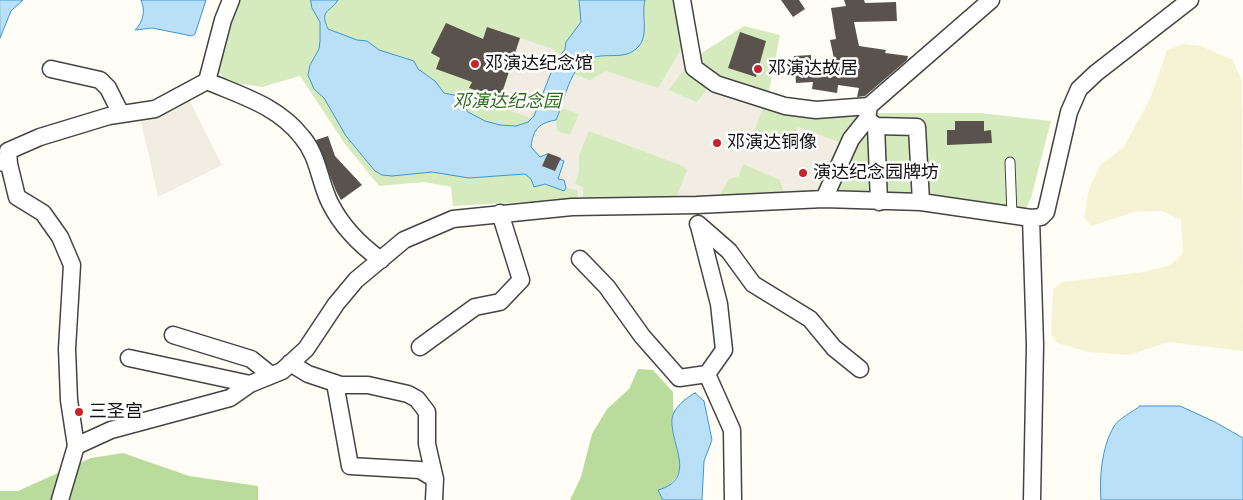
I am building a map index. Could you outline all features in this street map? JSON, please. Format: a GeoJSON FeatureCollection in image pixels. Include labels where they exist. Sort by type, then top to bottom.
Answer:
{"type":"FeatureCollection","features":[{"type":"Feature","properties":{"kind":"street"},"geometry":{"type":"LineString","coordinates":[[60,500],[76,446],[69,400],[67,349],[72,264],[60,237],[43,212],[17,197],[5,163],[8,151],[40,137],[121,114],[155,108],[207,81],[223,20],[231,0]]}},
{"type":"Feature","properties":{"kind":"street"},"geometry":{"type":"LineString","coordinates":[[682,0],[694,68],[716,84],[785,106],[871,117],[917,127],[921,202]]}},
{"type":"Feature","properties":{"kind":"street"},"geometry":{"type":"LineString","coordinates":[[824,199],[851,139],[871,117],[991,0]]}},
{"type":"Feature","properties":{"kind":"street"},"geometry":{"type":"LineString","coordinates":[[76,446],[111,430],[230,398],[250,384],[282,371],[306,349],[331,310],[356,280],[404,240],[453,219],[500,213],[602,206],[686,205],[824,199],[921,202],[1031,218],[1041,217],[1046,212],[1069,112],[1080,89],[1096,73],[1181,9],[1190,0]]}},
{"type":"Feature","properties":{"kind":"street"},"geometry":{"type":"LineString","coordinates":[[51,69],[100,80],[108,88],[121,114]]}},
{"type":"Feature","properties":{"kind":"street"},"geometry":{"type":"LineString","coordinates":[[207,81],[257,100],[272,110],[302,136],[316,157],[330,203],[359,244],[381,260]]}},
{"type":"Feature","properties":{"kind":"street"},"geometry":{"type":"LineString","coordinates":[[871,117],[879,202]]}},
{"type":"Feature","properties":{"kind":"street"},"geometry":{"type":"LineString","coordinates":[[686,205],[700,226],[730,251],[753,284],[810,319],[834,348],[860,369]]}},
{"type":"Feature","properties":{"kind":"street"},"geometry":{"type":"LineString","coordinates":[[420,347],[475,307],[500,302],[521,280],[500,213]]}},
{"type":"Feature","properties":{"kind":"street"},"geometry":{"type":"LineString","coordinates":[[1031,218],[1034,345],[1032,500]]}},
{"type":"Feature","properties":{"kind":"street"},"geometry":{"type":"LineString","coordinates":[[580,259],[607,288],[642,336],[679,378],[707,374],[724,350],[719,304],[700,226]]}},
{"type":"Feature","properties":{"kind":"street"},"geometry":{"type":"LineString","coordinates":[[173,334],[251,359],[271,375]]}},
{"type":"Feature","properties":{"kind":"street"},"geometry":{"type":"LineString","coordinates":[[129,358],[250,384]]}},
{"type":"Feature","properties":{"kind":"street"},"geometry":{"type":"LineString","coordinates":[[290,363],[308,374],[341,385],[368,385],[408,394],[417,399],[427,412],[427,444],[435,479],[434,500]]}},
{"type":"Feature","properties":{"kind":"street"},"geometry":{"type":"LineString","coordinates":[[707,374],[732,430],[733,500]]}},
{"type":"Feature","properties":{"kind":"street"},"geometry":{"type":"LineString","coordinates":[[335,383],[350,466],[420,470],[435,479]]}},
{"type":"Feature","properties":{"kind":"lane"},"geometry":{"type":"LineString","coordinates":[[1010,162],[1012,214]]}},
{"type":"Feature","properties":{"kind":"shaded area"},"geometry":{"type":"Polygon","coordinates":[[[520,38],[555,50],[550,66],[590,80],[606,71],[658,88],[681,49],[687,65],[669,90],[697,102],[708,88],[763,107],[753,134],[790,146],[798,127],[839,142],[815,194],[784,194],[780,180],[743,164],[739,176],[729,179],[720,195],[676,198],[687,170],[680,165],[589,131],[579,155],[579,173],[575,184],[583,187],[583,199],[578,199],[578,190],[566,188],[558,179],[560,171],[531,147],[532,137],[542,123],[556,120],[557,131],[570,135],[579,114],[538,100],[531,118],[498,106],[520,38]]]}},
{"type":"Feature","properties":{"kind":"shaded area"},"geometry":{"type":"Polygon","coordinates":[[[1183,44],[1201,46],[1233,60],[1242,81],[1243,351],[1169,342],[1130,355],[1088,352],[1057,343],[1051,334],[1053,289],[1062,282],[1144,272],[1170,265],[1183,253],[1181,220],[1162,211],[1134,212],[1091,226],[1084,217],[1089,189],[1100,165],[1123,148],[1150,99],[1167,50],[1183,44]]]}},
{"type":"Feature","properties":{"kind":"shaded area"},"geometry":{"type":"Polygon","coordinates":[[[184,89],[222,165],[158,197],[138,108],[184,89]]]}},
{"type":"Feature","properties":{"kind":"green space","name":"邓演达纪念园"},"geometry":{"type":"Polygon","coordinates":[[[234,0],[681,0],[700,54],[744,26],[780,35],[768,96],[850,105],[876,113],[980,113],[1051,121],[1031,198],[1022,216],[815,194],[583,199],[453,206],[451,187],[424,182],[379,186],[345,144],[300,76],[262,87],[229,82],[217,71],[234,0]]]}},
{"type":"Feature","properties":{"kind":"green space"},"geometry":{"type":"Polygon","coordinates":[[[638,369],[653,370],[673,392],[674,439],[681,460],[679,474],[667,488],[658,490],[663,500],[570,500],[581,477],[592,434],[607,409],[629,389],[638,369]]]}},
{"type":"Feature","properties":{"kind":"green space"},"geometry":{"type":"Polygon","coordinates":[[[123,453],[189,476],[258,486],[258,500],[0,500],[0,491],[18,491],[91,458],[123,453]]]}},
{"type":"Feature","properties":{"kind":"water"},"geometry":{"type":"Polygon","coordinates":[[[0,0],[23,0],[11,11],[0,38],[0,0]]]}},
{"type":"Feature","properties":{"kind":"water"},"geometry":{"type":"Polygon","coordinates":[[[141,0],[206,0],[195,34],[192,36],[152,28],[135,30],[143,16],[141,0]]]}},
{"type":"Feature","properties":{"kind":"water"},"geometry":{"type":"Polygon","coordinates":[[[311,0],[338,0],[325,14],[328,29],[357,40],[367,41],[379,50],[414,61],[418,69],[435,81],[444,93],[468,98],[465,107],[468,112],[485,121],[500,125],[516,126],[528,122],[534,116],[554,65],[565,49],[566,42],[581,22],[579,0],[645,0],[644,36],[639,46],[632,52],[625,55],[600,56],[584,62],[570,81],[556,120],[541,125],[535,131],[531,147],[540,157],[547,154],[564,161],[558,179],[564,180],[566,188],[564,191],[545,184],[534,187],[531,179],[525,174],[469,178],[432,172],[392,176],[382,175],[375,171],[346,136],[324,98],[314,89],[308,75],[310,65],[319,49],[320,41],[320,22],[312,8],[311,0]]]}},
{"type":"Feature","properties":{"kind":"water"},"geometry":{"type":"Polygon","coordinates":[[[695,393],[704,401],[712,440],[704,461],[702,500],[663,500],[658,490],[670,485],[677,478],[679,469],[679,460],[672,429],[673,415],[680,404],[695,393]]]}},
{"type":"Feature","properties":{"kind":"water"},"geometry":{"type":"Polygon","coordinates":[[[1140,406],[1180,406],[1215,422],[1243,438],[1243,500],[1101,500],[1102,463],[1109,436],[1118,422],[1140,406]]]}},
{"type":"Feature","properties":{"kind":"building"},"geometry":{"type":"Polygon","coordinates":[[[781,0],[799,0],[805,9],[793,17],[781,0]]]}},
{"type":"Feature","properties":{"kind":"building"},"geometry":{"type":"Polygon","coordinates":[[[844,0],[864,0],[865,3],[896,2],[897,21],[854,22],[859,46],[886,50],[885,53],[908,56],[907,60],[865,96],[857,97],[859,88],[838,85],[837,93],[812,89],[813,82],[796,83],[794,56],[811,55],[811,64],[836,68],[830,40],[836,39],[831,8],[846,6],[844,0]]]}},
{"type":"Feature","properties":{"kind":"building","name":"邓演达纪念馆"},"geometry":{"type":"Polygon","coordinates":[[[446,23],[483,39],[487,27],[520,38],[500,99],[469,88],[472,82],[436,69],[440,58],[431,53],[446,23]]]}},
{"type":"Feature","properties":{"kind":"building"},"geometry":{"type":"Polygon","coordinates":[[[740,32],[766,41],[756,77],[728,68],[740,32]]]}},
{"type":"Feature","properties":{"kind":"building"},"geometry":{"type":"Polygon","coordinates":[[[955,121],[984,121],[984,131],[991,130],[992,143],[947,145],[947,130],[955,130],[955,121]]]}},
{"type":"Feature","properties":{"kind":"building"},"geometry":{"type":"Polygon","coordinates":[[[328,136],[335,156],[362,185],[341,200],[316,140],[328,136]]]}},
{"type":"Feature","properties":{"kind":"building"},"geometry":{"type":"Polygon","coordinates":[[[548,153],[561,158],[555,171],[542,166],[548,153]]]}},
{"type":"Feature","properties":{"kind":"place","name":"邓演达纪念馆"},"geometry":{"type":"Point","coordinates":[475,64]}},
{"type":"Feature","properties":{"kind":"place","name":"邓演达故居"},"geometry":{"type":"Point","coordinates":[758,69]}},
{"type":"Feature","properties":{"kind":"place","name":"邓演达铜像"},"geometry":{"type":"Point","coordinates":[717,143]}},
{"type":"Feature","properties":{"kind":"place","name":"演达纪念园牌坊"},"geometry":{"type":"Point","coordinates":[803,173]}},
{"type":"Feature","properties":{"kind":"place","name":"三圣宫"},"geometry":{"type":"Point","coordinates":[79,412]}}]}
